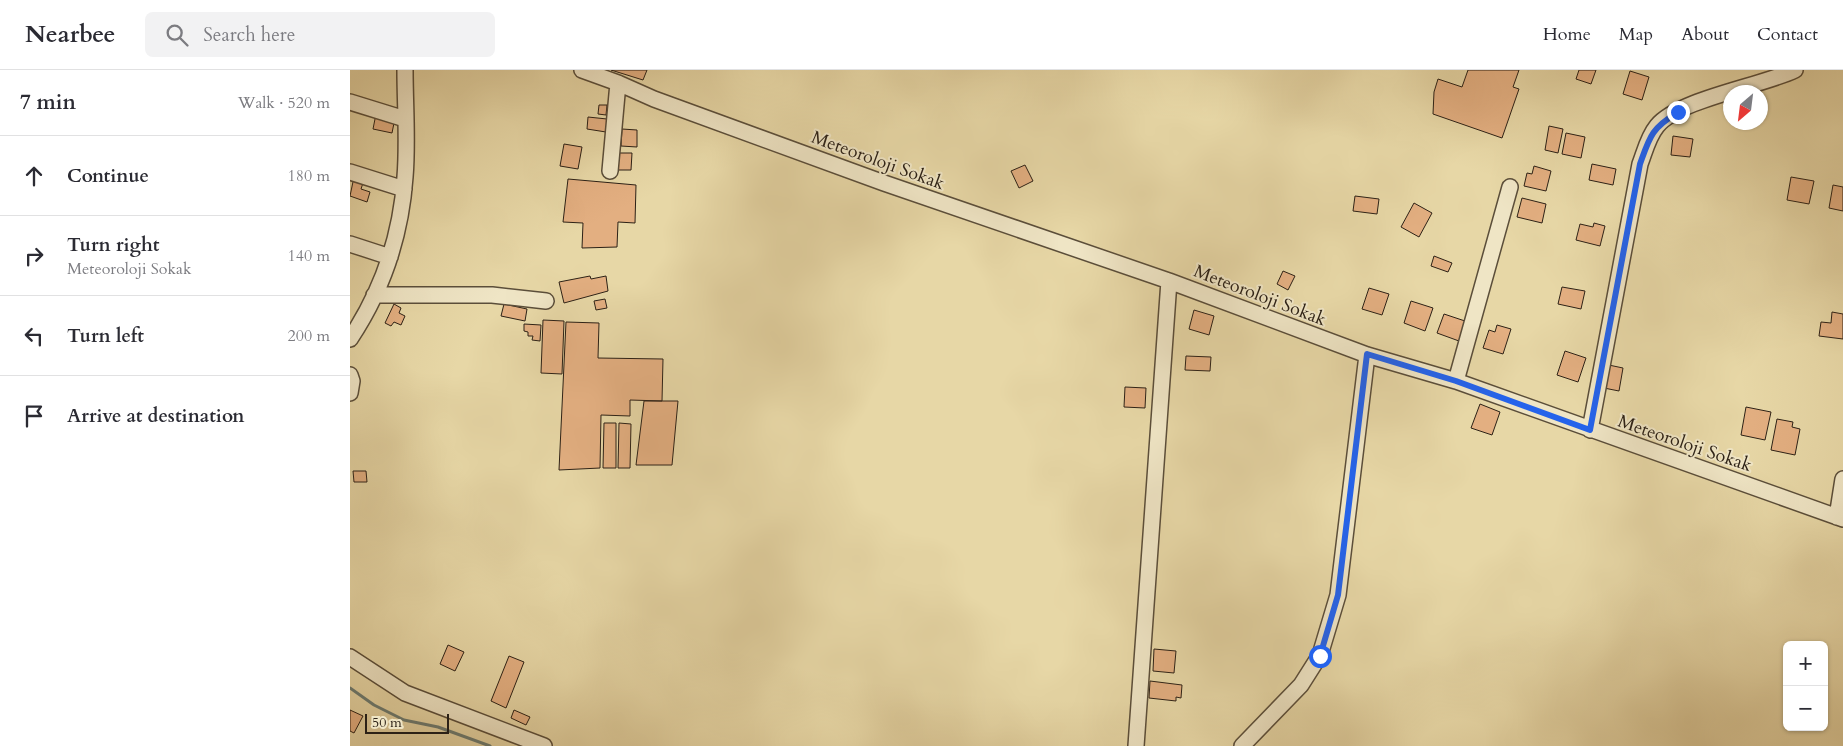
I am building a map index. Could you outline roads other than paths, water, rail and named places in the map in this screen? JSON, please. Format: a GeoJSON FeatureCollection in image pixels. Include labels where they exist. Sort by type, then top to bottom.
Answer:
{"type":"FeatureCollection","features":[{"type":"Feature","properties":{"kind":"street"},"geometry":{"type":"LineString","coordinates":[[350,339],[374,295],[390,257],[400,218],[404,189],[405,70]]}},
{"type":"Feature","properties":{"kind":"street","name":"Meteoroloji Sokak"},"geometry":{"type":"LineString","coordinates":[[582,70],[618,83],[660,102],[884,183],[1169,281],[1367,354],[1456,381],[1840,518]]}},
{"type":"Feature","properties":{"kind":"street"},"geometry":{"type":"LineString","coordinates":[[1590,430],[1640,164],[1650,136],[1659,124],[1699,102],[1795,70]]}},
{"type":"Feature","properties":{"kind":"street"},"geometry":{"type":"LineString","coordinates":[[610,171],[618,83]]}},
{"type":"Feature","properties":{"kind":"street"},"geometry":{"type":"LineString","coordinates":[[350,102],[405,119]]}},
{"type":"Feature","properties":{"kind":"street"},"geometry":{"type":"LineString","coordinates":[[350,172],[404,189]]}},
{"type":"Feature","properties":{"kind":"street"},"geometry":{"type":"LineString","coordinates":[[1456,381],[1510,187]]}},
{"type":"Feature","properties":{"kind":"street"},"geometry":{"type":"LineString","coordinates":[[350,244],[390,257]]}},
{"type":"Feature","properties":{"kind":"street"},"geometry":{"type":"LineString","coordinates":[[1136,746],[1169,281]]}},
{"type":"Feature","properties":{"kind":"street"},"geometry":{"type":"LineString","coordinates":[[374,295],[492,295],[546,301]]}},
{"type":"Feature","properties":{"kind":"street"},"geometry":{"type":"LineString","coordinates":[[1242,746],[1301,685],[1320,656],[1338,595],[1367,354]]}},
{"type":"Feature","properties":{"kind":"street"},"geometry":{"type":"LineString","coordinates":[[350,375],[350,393]]}},
{"type":"Feature","properties":{"kind":"street"},"geometry":{"type":"LineString","coordinates":[[1840,518],[1843,480]]}},
{"type":"Feature","properties":{"kind":"street"},"geometry":{"type":"LineString","coordinates":[[350,656],[405,693],[544,746]]}},
{"type":"Feature","properties":{"kind":"waterway"},"geometry":{"type":"LineString","coordinates":[[350,688],[374,705],[404,720],[438,727],[490,746]]}}]}
